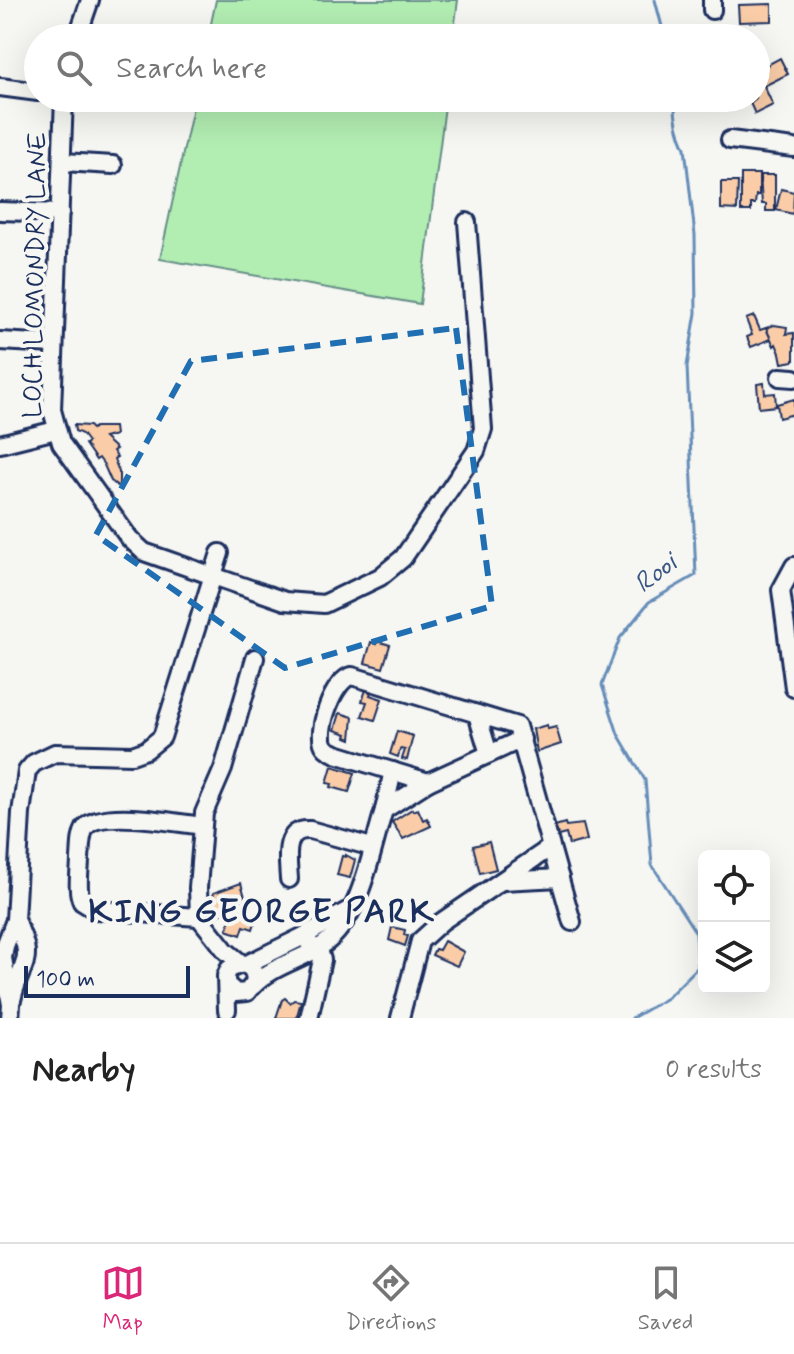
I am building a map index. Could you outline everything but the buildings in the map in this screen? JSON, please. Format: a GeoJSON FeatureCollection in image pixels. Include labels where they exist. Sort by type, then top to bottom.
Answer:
{"type":"FeatureCollection","features":[{"type":"Feature","properties":{"kind":"street"},"geometry":{"type":"LineString","coordinates":[[82,24],[90,0]]}},
{"type":"Feature","properties":{"kind":"street"},"geometry":{"type":"LineString","coordinates":[[0,87],[24,90]]}},
{"type":"Feature","properties":{"kind":"street","name":"LOCH LOMONDRY LANE"},"geometry":{"type":"LineString","coordinates":[[64,112],[52,410],[56,430],[69,455],[136,546],[153,556],[285,601],[324,604],[380,577],[403,558],[476,451],[483,429],[467,222]]}},
{"type":"Feature","properties":{"kind":"street"},"geometry":{"type":"LineString","coordinates":[[730,140],[794,148]]}},
{"type":"Feature","properties":{"kind":"street"},"geometry":{"type":"LineString","coordinates":[[63,162],[113,165]]}},
{"type":"Feature","properties":{"kind":"street"},"geometry":{"type":"LineString","coordinates":[[0,211],[60,213]]}},
{"type":"Feature","properties":{"kind":"street"},"geometry":{"type":"LineString","coordinates":[[0,341],[54,344]]}},
{"type":"Feature","properties":{"kind":"street"},"geometry":{"type":"LineString","coordinates":[[0,444],[56,430]]}},
{"type":"Feature","properties":{"kind":"street"},"geometry":{"type":"LineString","coordinates":[[10,1012],[3,958],[15,920],[21,813],[27,771],[34,763],[55,753],[132,755],[146,750],[162,737],[220,553]]}},
{"type":"Feature","properties":{"kind":"street"},"geometry":{"type":"LineString","coordinates":[[794,566],[781,590],[794,688]]}},
{"type":"Feature","properties":{"kind":"street"},"geometry":{"type":"LineString","coordinates":[[250,989],[236,993],[235,972],[226,951],[199,917],[198,888],[202,826],[208,800],[223,769],[255,658]]}},
{"type":"Feature","properties":{"kind":"street"},"geometry":{"type":"LineString","coordinates":[[428,782],[336,754],[325,747],[321,737],[327,712],[337,685],[345,677],[352,676],[514,725],[522,739],[572,922]]}},
{"type":"Feature","properties":{"kind":"street"},"geometry":{"type":"LineString","coordinates":[[477,714],[489,754]]}},
{"type":"Feature","properties":{"kind":"street"},"geometry":{"type":"LineString","coordinates":[[384,810],[428,782],[522,739]]}},
{"type":"Feature","properties":{"kind":"street"},"geometry":{"type":"LineString","coordinates":[[225,1014],[272,970],[317,949],[331,937],[354,906],[393,771]]}},
{"type":"Feature","properties":{"kind":"street"},"geometry":{"type":"LineString","coordinates":[[199,917],[95,910],[82,902],[79,890],[81,839],[91,822],[111,817],[202,826]]}},
{"type":"Feature","properties":{"kind":"street"},"geometry":{"type":"LineString","coordinates":[[289,879],[288,846],[293,834],[300,830],[372,847]]}},
{"type":"Feature","properties":{"kind":"street"},"geometry":{"type":"LineString","coordinates":[[400,1018],[420,941],[441,922],[551,847]]}},
{"type":"Feature","properties":{"kind":"street"},"geometry":{"type":"LineString","coordinates":[[500,881],[560,878]]}},
{"type":"Feature","properties":{"kind":"street"},"geometry":{"type":"LineString","coordinates":[[225,1014],[235,972],[354,906]]}},
{"type":"Feature","properties":{"kind":"street"},"geometry":{"type":"LineString","coordinates":[[10,1012],[28,958],[25,939],[15,920]]}},
{"type":"Feature","properties":{"kind":"street"},"geometry":{"type":"LineString","coordinates":[[302,937],[317,949],[322,964],[309,1018]]}},
{"type":"Feature","properties":{"kind":"street"},"geometry":{"type":"LineString","coordinates":[[235,972],[254,974],[250,989]]}},
{"type":"Feature","properties":{"kind":"highlighted area"},"geometry":{"type":"Polygon","coordinates":[[[456,328],[492,606],[285,668],[96,535],[191,361],[456,328]]]}},
{"type":"Feature","properties":{"kind":"green space"},"geometry":{"type":"Polygon","coordinates":[[[216,0],[458,0],[455,24],[211,24],[216,0]]]}},
{"type":"Feature","properties":{"kind":"green space"},"geometry":{"type":"Polygon","coordinates":[[[192,112],[444,112],[420,304],[160,259],[192,112]]]}},
{"type":"Feature","properties":{"kind":"waterway","name":"Rooi"},"geometry":{"type":"LineString","coordinates":[[655,0],[661,24]]}},
{"type":"Feature","properties":{"kind":"waterway","name":"Rooi"},"geometry":{"type":"LineString","coordinates":[[632,1018],[667,998],[698,967],[696,933],[652,865],[645,780],[618,734],[602,685],[620,638],[649,602],[696,575],[687,366],[696,313],[695,235],[685,148],[675,112]]}},
{"type":"Feature","properties":{"kind":"district","name":"KING GEORGE PARK"},"geometry":{"type":"Point","coordinates":[262,912]}}]}
